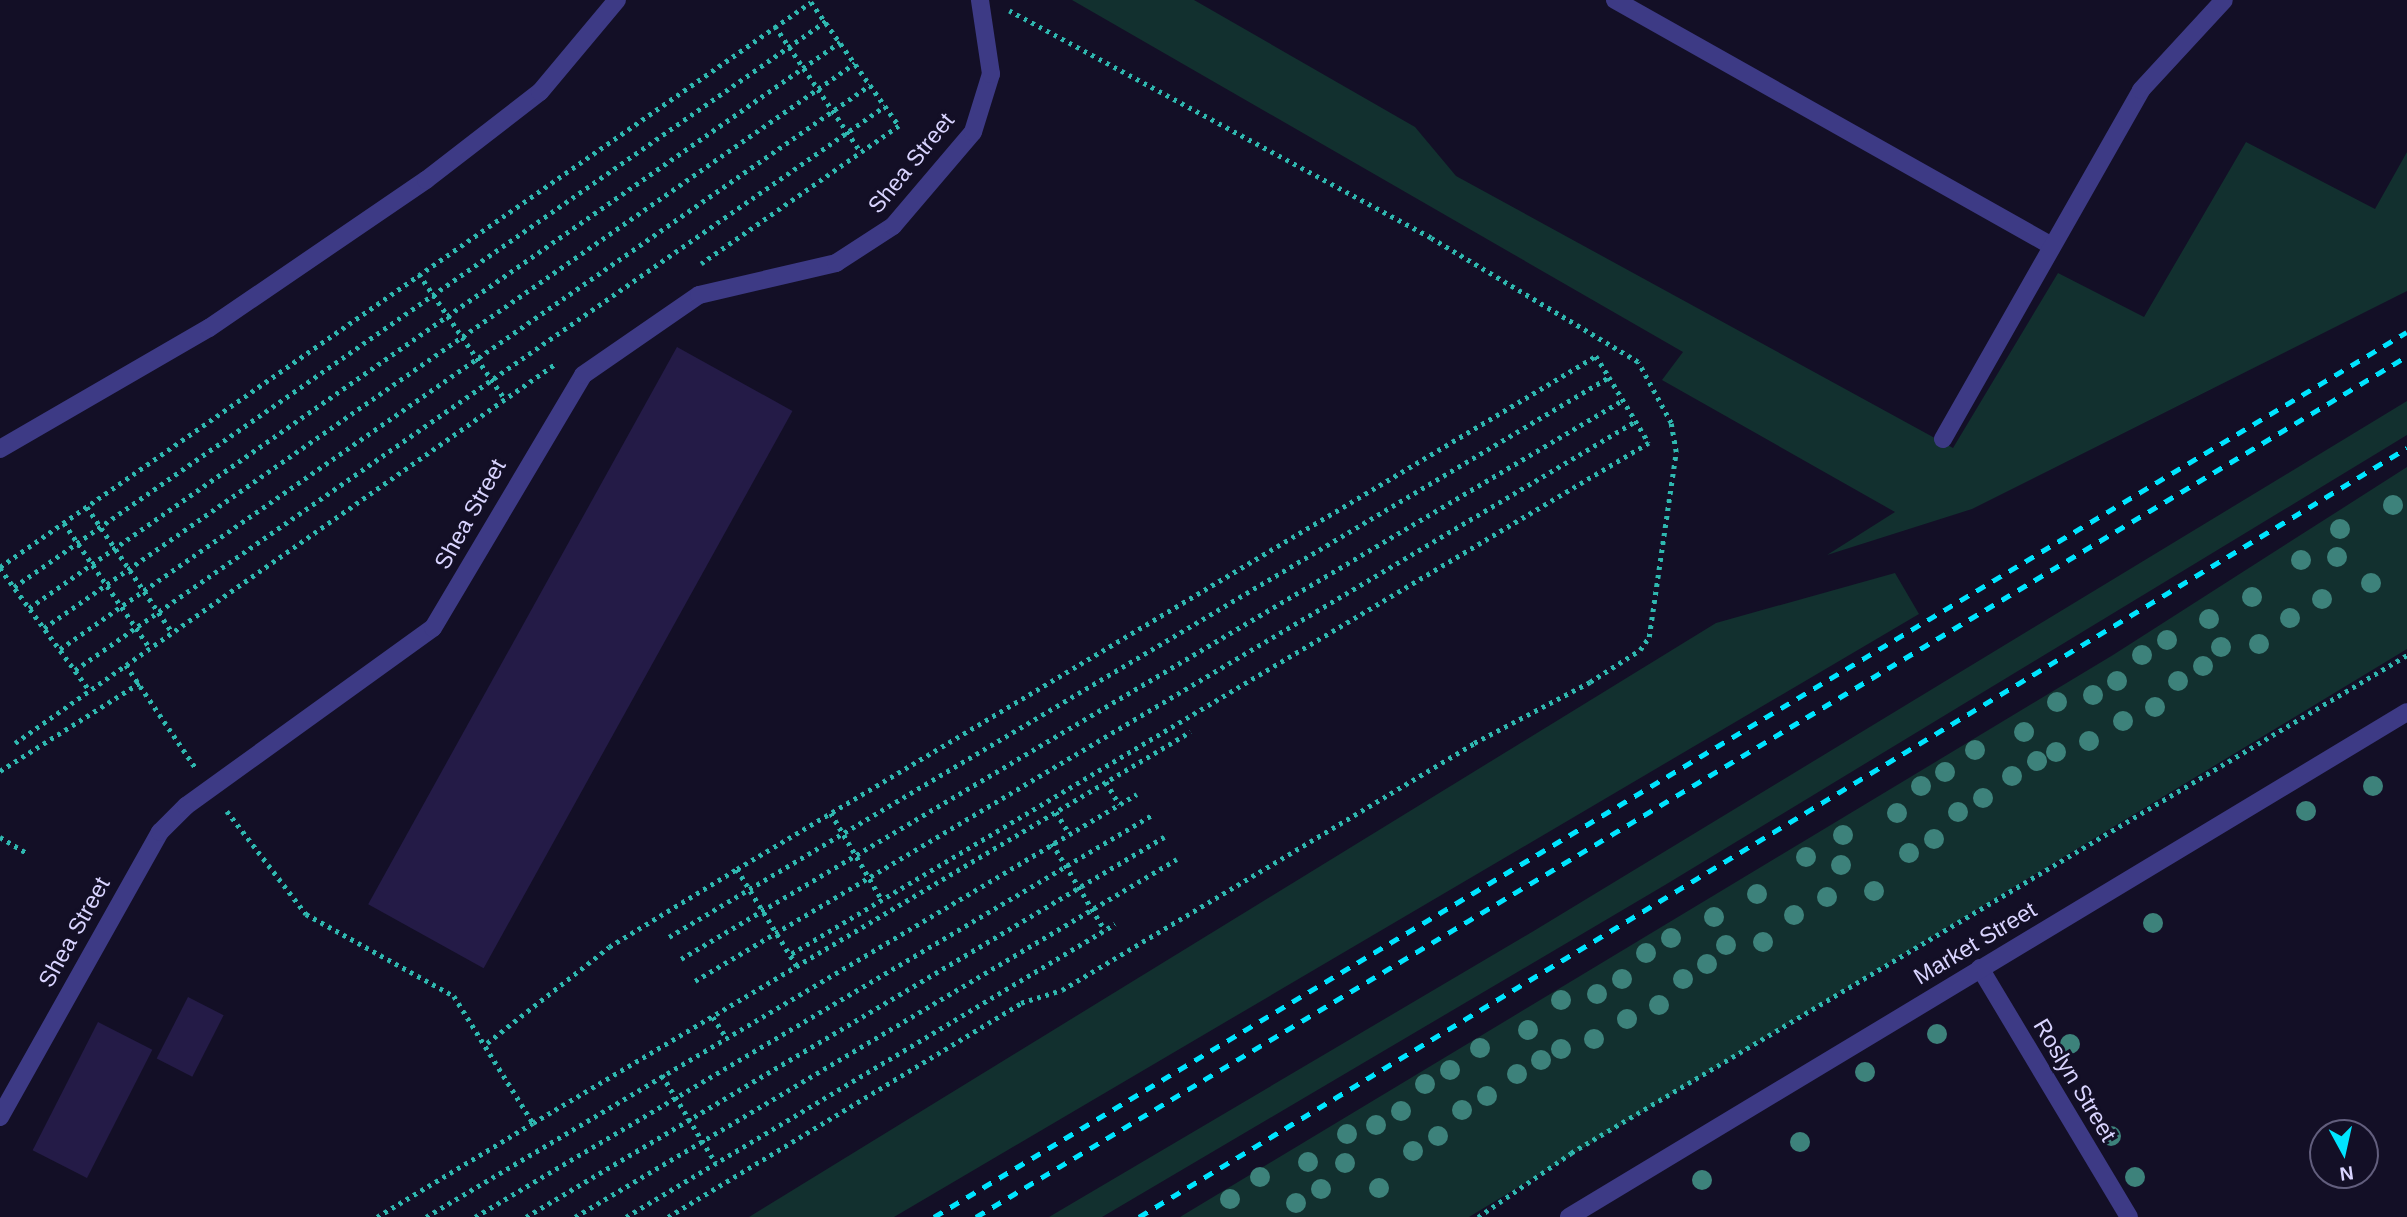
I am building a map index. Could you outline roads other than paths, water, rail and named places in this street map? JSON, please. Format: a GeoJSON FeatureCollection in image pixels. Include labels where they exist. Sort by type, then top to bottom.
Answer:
{"type":"FeatureCollection","features":[{"type":"Feature","properties":{"kind":"street"},"geometry":{"type":"LineString","coordinates":[[0,449],[209,328],[426,180],[540,92],[617,0]]}},
{"type":"Feature","properties":{"kind":"street","name":"Shea Street"},"geometry":{"type":"LineString","coordinates":[[0,1117],[143,859],[174,818],[433,628],[583,375],[699,295],[836,263],[892,226],[973,132],[991,74],[980,0]]}},
{"type":"Feature","properties":{"kind":"street"},"geometry":{"type":"LineString","coordinates":[[1615,0],[2052,246]]}},
{"type":"Feature","properties":{"kind":"street"},"geometry":{"type":"LineString","coordinates":[[1943,439],[2153,72],[2224,0]]}},
{"type":"Feature","properties":{"kind":"street","name":"Market Street"},"geometry":{"type":"LineString","coordinates":[[1569,1217],[2407,712]]}},
{"type":"Feature","properties":{"kind":"street","name":"Roslyn Street"},"geometry":{"type":"LineString","coordinates":[[1980,968],[2129,1217]]}},
{"type":"Feature","properties":{"kind":"railway"},"geometry":{"type":"LineString","coordinates":[[934,1217],[2407,332]]}},
{"type":"Feature","properties":{"kind":"railway"},"geometry":{"type":"LineString","coordinates":[[976,1217],[2407,356]]}},
{"type":"Feature","properties":{"kind":"railway"},"geometry":{"type":"LineString","coordinates":[[1139,1217],[2407,448]]}}]}
